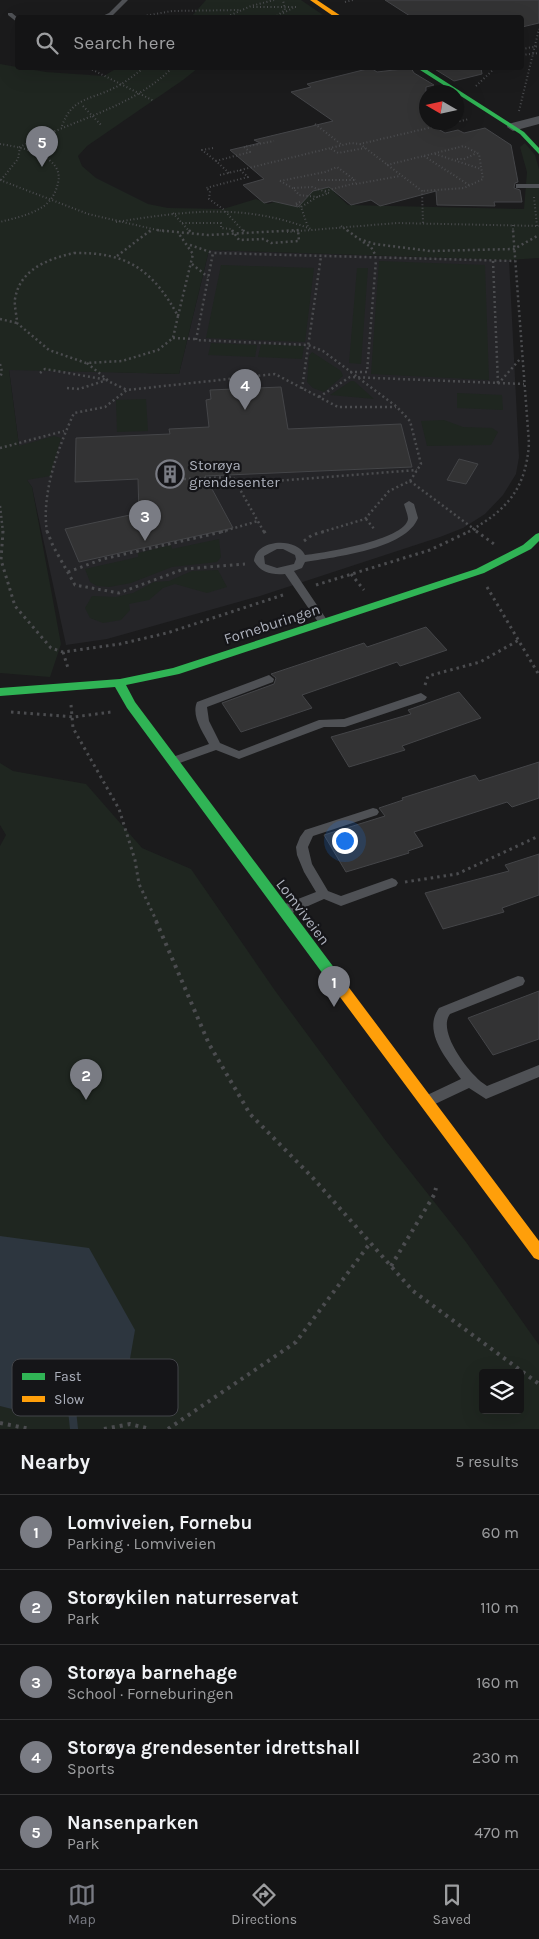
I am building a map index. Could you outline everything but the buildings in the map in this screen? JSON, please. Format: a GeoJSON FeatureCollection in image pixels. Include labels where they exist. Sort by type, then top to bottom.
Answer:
{"type":"FeatureCollection","features":[{"type":"Feature","properties":{"kind":"street"},"geometry":{"type":"LineString","coordinates":[[315,2],[333,0]]}},
{"type":"Feature","properties":{"kind":"street"},"geometry":{"type":"LineString","coordinates":[[315,2],[336,15]]}},
{"type":"Feature","properties":{"kind":"street"},"geometry":{"type":"LineString","coordinates":[[423,70],[513,127],[529,139],[539,152]]}},
{"type":"Feature","properties":{"kind":"street"},"geometry":{"type":"LineString","coordinates":[[513,127],[539,120]]}},
{"type":"Feature","properties":{"kind":"street","name":"Forneburingen"},"geometry":{"type":"LineString","coordinates":[[0,692],[120,683],[175,671],[480,571],[527,547],[539,536]]}},
{"type":"Feature","properties":{"kind":"street","name":"Lomviveien"},"geometry":{"type":"LineString","coordinates":[[120,683],[121,689],[131,705],[539,1253]]}},
{"type":"Feature","properties":{"kind":"lane"},"geometry":{"type":"LineString","coordinates":[[108,15],[125,0]]}},
{"type":"Feature","properties":{"kind":"lane"},"geometry":{"type":"LineString","coordinates":[[10,14],[15,18]]}},
{"type":"Feature","properties":{"kind":"lane"},"geometry":{"type":"LineString","coordinates":[[519,186],[536,186]]}},
{"type":"Feature","properties":{"kind":"lane"},"geometry":{"type":"LineString","coordinates":[[301,559],[330,555],[384,541],[407,529],[413,518],[410,504]]}},
{"type":"Feature","properties":{"kind":"lane"},"geometry":{"type":"LineString","coordinates":[[272,546],[285,546],[293,549],[299,553],[301,559],[298,566],[289,571],[271,572],[258,563],[261,552],[272,546]]}},
{"type":"Feature","properties":{"kind":"lane"},"geometry":{"type":"LineString","coordinates":[[289,571],[324,623]]}},
{"type":"Feature","properties":{"kind":"lane"},"geometry":{"type":"LineString","coordinates":[[216,746],[203,721],[201,705],[269,679]]}},
{"type":"Feature","properties":{"kind":"lane"},"geometry":{"type":"LineString","coordinates":[[174,761],[216,746],[240,755],[323,723],[345,723],[421,697]]}},
{"type":"Feature","properties":{"kind":"lane"},"geometry":{"type":"LineString","coordinates":[[373,812],[309,833],[302,840],[300,849],[324,894],[341,901],[392,884]]}},
{"type":"Feature","properties":{"kind":"lane"},"geometry":{"type":"LineString","coordinates":[[283,911],[324,894]]}},
{"type":"Feature","properties":{"kind":"lane"},"geometry":{"type":"LineString","coordinates":[[518,981],[444,1010],[438,1024],[441,1035],[470,1081],[486,1094],[539,1071]]}},
{"type":"Feature","properties":{"kind":"lane"},"geometry":{"type":"LineString","coordinates":[[427,1102],[470,1081]]}},
{"type":"Feature","properties":{"kind":"path"},"geometry":{"type":"LineString","coordinates":[[230,15],[239,10],[274,0]]}},
{"type":"Feature","properties":{"kind":"path"},"geometry":{"type":"LineString","coordinates":[[283,0],[286,7],[283,13]]}},
{"type":"Feature","properties":{"kind":"path"},"geometry":{"type":"LineString","coordinates":[[248,7],[298,7],[279,15]]}},
{"type":"Feature","properties":{"kind":"path"},"geometry":{"type":"LineString","coordinates":[[142,15],[153,12],[194,9],[239,10]]}},
{"type":"Feature","properties":{"kind":"path"},"geometry":{"type":"LineString","coordinates":[[519,112],[520,98],[531,68],[532,54],[539,29]]}},
{"type":"Feature","properties":{"kind":"path"},"geometry":{"type":"LineString","coordinates":[[524,48],[534,45],[539,47]]}},
{"type":"Feature","properties":{"kind":"path"},"geometry":{"type":"LineString","coordinates":[[524,55],[539,53]]}},
{"type":"Feature","properties":{"kind":"path"},"geometry":{"type":"LineString","coordinates":[[96,70],[154,101]]}},
{"type":"Feature","properties":{"kind":"path"},"geometry":{"type":"LineString","coordinates":[[62,126],[64,114],[76,102],[121,84],[141,70]]}},
{"type":"Feature","properties":{"kind":"path"},"geometry":{"type":"LineString","coordinates":[[20,148],[62,126],[92,116],[138,94],[170,70]]}},
{"type":"Feature","properties":{"kind":"path"},"geometry":{"type":"LineString","coordinates":[[472,90],[494,70]]}},
{"type":"Feature","properties":{"kind":"path"},"geometry":{"type":"LineString","coordinates":[[83,106],[102,126]]}},
{"type":"Feature","properties":{"kind":"path"},"geometry":{"type":"LineString","coordinates":[[315,124],[343,145]]}},
{"type":"Feature","properties":{"kind":"path"},"geometry":{"type":"LineString","coordinates":[[220,175],[343,145],[360,144],[420,130]]}},
{"type":"Feature","properties":{"kind":"path"},"geometry":{"type":"LineString","coordinates":[[216,161],[250,152],[244,147],[274,141]]}},
{"type":"Feature","properties":{"kind":"path"},"geometry":{"type":"LineString","coordinates":[[0,144],[20,148],[45,157],[53,164],[59,174],[59,184],[49,202],[32,211],[0,222]]}},
{"type":"Feature","properties":{"kind":"path"},"geometry":{"type":"LineString","coordinates":[[360,144],[422,192],[464,188],[483,179],[477,152]]}},
{"type":"Feature","properties":{"kind":"path"},"geometry":{"type":"LineString","coordinates":[[387,165],[464,146],[477,152]]}},
{"type":"Feature","properties":{"kind":"path"},"geometry":{"type":"LineString","coordinates":[[20,148],[18,159],[0,180],[49,202],[113,223],[178,233],[246,235],[341,226],[423,223],[538,226],[536,186]]}},
{"type":"Feature","properties":{"kind":"path"},"geometry":{"type":"LineString","coordinates":[[213,148],[202,150],[230,173]]}},
{"type":"Feature","properties":{"kind":"path"},"geometry":{"type":"LineString","coordinates":[[330,148],[338,153],[364,148]]}},
{"type":"Feature","properties":{"kind":"path"},"geometry":{"type":"LineString","coordinates":[[451,159],[464,159],[477,152]]}},
{"type":"Feature","properties":{"kind":"path"},"geometry":{"type":"LineString","coordinates":[[434,153],[440,157],[481,169]]}},
{"type":"Feature","properties":{"kind":"path"},"geometry":{"type":"LineString","coordinates":[[424,156],[469,186]]}},
{"type":"Feature","properties":{"kind":"path"},"geometry":{"type":"LineString","coordinates":[[464,159],[465,164]]}},
{"type":"Feature","properties":{"kind":"path"},"geometry":{"type":"LineString","coordinates":[[317,198],[299,195],[293,188],[280,182],[325,172],[337,167],[354,180],[356,184]]}},
{"type":"Feature","properties":{"kind":"path"},"geometry":{"type":"LineString","coordinates":[[240,170],[248,177],[206,188],[210,191],[209,199],[223,209],[246,235]]}},
{"type":"Feature","properties":{"kind":"path"},"geometry":{"type":"LineString","coordinates":[[316,173],[318,180]]}},
{"type":"Feature","properties":{"kind":"path"},"geometry":{"type":"LineString","coordinates":[[293,188],[311,187],[325,191],[401,176]]}},
{"type":"Feature","properties":{"kind":"path"},"geometry":{"type":"LineString","coordinates":[[311,187],[318,180],[354,180]]}},
{"type":"Feature","properties":{"kind":"path"},"geometry":{"type":"LineString","coordinates":[[301,207],[329,193],[325,191]]}},
{"type":"Feature","properties":{"kind":"path"},"geometry":{"type":"LineString","coordinates":[[422,192],[423,223]]}},
{"type":"Feature","properties":{"kind":"path"},"geometry":{"type":"LineString","coordinates":[[300,202],[295,204],[301,207]]}},
{"type":"Feature","properties":{"kind":"path"},"geometry":{"type":"LineString","coordinates":[[301,207],[302,216],[308,227]]}},
{"type":"Feature","properties":{"kind":"path"},"geometry":{"type":"LineString","coordinates":[[113,223],[158,218],[173,213],[223,209],[272,216],[312,229]]}},
{"type":"Feature","properties":{"kind":"path"},"geometry":{"type":"LineString","coordinates":[[173,213],[192,234]]}},
{"type":"Feature","properties":{"kind":"path"},"geometry":{"type":"LineString","coordinates":[[182,223],[221,223],[221,228],[231,229],[239,240],[264,239],[271,243],[299,241],[298,230]]}},
{"type":"Feature","properties":{"kind":"path"},"geometry":{"type":"LineString","coordinates":[[341,226],[371,247],[376,258],[368,372],[349,372]]}},
{"type":"Feature","properties":{"kind":"path"},"geometry":{"type":"LineString","coordinates":[[0,506],[2,560],[6,581],[15,606],[51,648],[63,652],[120,644],[167,632],[436,547],[475,530],[508,502],[521,485],[528,464],[529,443],[513,226]]}},
{"type":"Feature","properties":{"kind":"path"},"geometry":{"type":"LineString","coordinates":[[117,256],[152,230]]}},
{"type":"Feature","properties":{"kind":"path"},"geometry":{"type":"LineString","coordinates":[[86,363],[122,361],[158,350],[173,338],[193,254],[189,245],[178,233]]}},
{"type":"Feature","properties":{"kind":"path"},"geometry":{"type":"LineString","coordinates":[[359,239],[375,244],[430,250],[514,248],[539,235]]}},
{"type":"Feature","properties":{"kind":"path"},"geometry":{"type":"LineString","coordinates":[[189,245],[213,252],[515,261]]}},
{"type":"Feature","properties":{"kind":"path"},"geometry":{"type":"LineString","coordinates":[[48,256],[70,252],[93,252],[117,256],[135,265],[167,296],[178,316]]}},
{"type":"Feature","properties":{"kind":"path"},"geometry":{"type":"LineString","coordinates":[[195,339],[213,252]]}},
{"type":"Feature","properties":{"kind":"path"},"geometry":{"type":"LineString","coordinates":[[302,389],[321,256]]}},
{"type":"Feature","properties":{"kind":"path"},"geometry":{"type":"LineString","coordinates":[[493,261],[498,384]]}},
{"type":"Feature","properties":{"kind":"path"},"geometry":{"type":"LineString","coordinates":[[192,264],[208,277]]}},
{"type":"Feature","properties":{"kind":"path"},"geometry":{"type":"LineString","coordinates":[[12,316],[17,323],[49,350],[86,363],[108,380],[127,390]]}},
{"type":"Feature","properties":{"kind":"path"},"geometry":{"type":"LineString","coordinates":[[0,319],[17,323]]}},
{"type":"Feature","properties":{"kind":"path"},"geometry":{"type":"LineString","coordinates":[[173,338],[308,345],[323,351],[397,407],[410,421],[421,464],[410,481],[389,490],[365,519],[312,534],[293,549]]}},
{"type":"Feature","properties":{"kind":"path"},"geometry":{"type":"LineString","coordinates":[[498,384],[522,358]]}},
{"type":"Feature","properties":{"kind":"path"},"geometry":{"type":"LineString","coordinates":[[0,364],[2,372],[0,378]]}},
{"type":"Feature","properties":{"kind":"path"},"geometry":{"type":"LineString","coordinates":[[40,373],[44,369],[108,380]]}},
{"type":"Feature","properties":{"kind":"path"},"geometry":{"type":"LineString","coordinates":[[258,563],[184,569],[119,593],[74,585],[46,532],[47,502],[64,431],[74,413],[105,407],[127,390],[275,374],[338,407],[397,407]]}},
{"type":"Feature","properties":{"kind":"path"},"geometry":{"type":"LineString","coordinates":[[319,397],[350,377],[524,384]]}},
{"type":"Feature","properties":{"kind":"path"},"geometry":{"type":"LineString","coordinates":[[67,388],[79,389],[108,380]]}},
{"type":"Feature","properties":{"kind":"path"},"geometry":{"type":"LineString","coordinates":[[0,448],[64,431]]}},
{"type":"Feature","properties":{"kind":"path"},"geometry":{"type":"LineString","coordinates":[[237,484],[418,470]]}},
{"type":"Feature","properties":{"kind":"path"},"geometry":{"type":"LineString","coordinates":[[184,479],[233,477],[272,546]]}},
{"type":"Feature","properties":{"kind":"path"},"geometry":{"type":"LineString","coordinates":[[410,481],[475,530]]}},
{"type":"Feature","properties":{"kind":"path"},"geometry":{"type":"LineString","coordinates":[[68,572],[103,559],[229,530],[258,521]]}},
{"type":"Feature","properties":{"kind":"path"},"geometry":{"type":"LineString","coordinates":[[351,574],[367,594]]}},
{"type":"Feature","properties":{"kind":"path"},"geometry":{"type":"LineString","coordinates":[[0,583],[6,581]]}},
{"type":"Feature","properties":{"kind":"path"},"geometry":{"type":"LineString","coordinates":[[486,587],[539,676]]}},
{"type":"Feature","properties":{"kind":"path"},"geometry":{"type":"LineString","coordinates":[[421,697],[428,676],[480,662],[518,640]]}},
{"type":"Feature","properties":{"kind":"path"},"geometry":{"type":"LineString","coordinates":[[3,712],[95,717],[114,711]]}},
{"type":"Feature","properties":{"kind":"path"},"geometry":{"type":"LineString","coordinates":[[71,716],[73,728],[119,809],[135,860],[139,884],[210,1044],[250,1114],[313,1178],[413,1291],[539,1384]]}},
{"type":"Feature","properties":{"kind":"path"},"geometry":{"type":"LineString","coordinates":[[392,884],[457,874],[539,836]]}},
{"type":"Feature","properties":{"kind":"path"},"geometry":{"type":"LineString","coordinates":[[391,1266],[434,1196],[436,1188]]}},
{"type":"Feature","properties":{"kind":"path"},"geometry":{"type":"LineString","coordinates":[[168,1429],[296,1342],[371,1242]]}},
{"type":"Feature","properties":{"kind":"path"},"geometry":{"type":"LineString","coordinates":[[0,1423],[30,1429]]}},
{"type":"Feature","properties":{"kind":"path"},"geometry":{"type":"LineString","coordinates":[[104,1429],[130,1424],[150,1429]]}},
{"type":"Feature","properties":{"kind":"shaded area"},"geometry":{"type":"Polygon","coordinates":[[[206,0],[301,0],[323,15],[312,15],[193,15],[206,0]]]}},
{"type":"Feature","properties":{"kind":"shaded area"},"geometry":{"type":"Polygon","coordinates":[[[0,64],[15,67],[15,70],[104,76],[114,70],[196,70],[87,146],[78,156],[82,166],[96,178],[148,204],[168,208],[223,209],[256,199],[268,204],[293,196],[278,183],[363,185],[334,192],[348,205],[524,209],[527,172],[520,147],[525,143],[535,155],[539,169],[539,258],[509,260],[209,250],[179,374],[9,370],[19,446],[54,436],[61,438],[50,476],[27,480],[32,487],[61,644],[50,677],[0,673],[0,64]]]}},
{"type":"Feature","properties":{"kind":"shaded area"},"geometry":{"type":"Polygon","coordinates":[[[209,250],[509,260],[519,457],[516,474],[503,495],[485,514],[463,528],[440,537],[260,596],[107,639],[66,645],[32,487],[26,479],[19,446],[9,369],[179,374],[209,250]]]}},
{"type":"Feature","properties":{"kind":"shaded area"},"geometry":{"type":"Polygon","coordinates":[[[379,261],[485,265],[489,380],[371,374],[379,261]]]}},
{"type":"Feature","properties":{"kind":"shaded area"},"geometry":{"type":"Polygon","coordinates":[[[221,265],[314,268],[305,342],[206,338],[221,265]]]}},
{"type":"Feature","properties":{"kind":"shaded area"},"geometry":{"type":"Polygon","coordinates":[[[357,268],[368,268],[361,364],[349,363],[357,268]]]}},
{"type":"Feature","properties":{"kind":"shaded area"},"geometry":{"type":"Polygon","coordinates":[[[211,343],[257,345],[255,357],[208,355],[211,343]]]}},
{"type":"Feature","properties":{"kind":"shaded area"},"geometry":{"type":"Polygon","coordinates":[[[261,344],[304,346],[302,359],[258,357],[261,344]]]}},
{"type":"Feature","properties":{"kind":"shaded area"},"geometry":{"type":"Polygon","coordinates":[[[312,352],[341,371],[343,376],[324,392],[313,388],[307,382],[309,356],[312,352]]]}},
{"type":"Feature","properties":{"kind":"shaded area"},"geometry":{"type":"Polygon","coordinates":[[[351,381],[354,381],[374,399],[330,395],[351,381]]]}},
{"type":"Feature","properties":{"kind":"shaded area"},"geometry":{"type":"Polygon","coordinates":[[[457,393],[502,395],[503,410],[457,408],[457,393]]]}},
{"type":"Feature","properties":{"kind":"shaded area"},"geometry":{"type":"Polygon","coordinates":[[[146,399],[148,431],[117,432],[116,400],[146,399]]]}},
{"type":"Feature","properties":{"kind":"shaded area"},"geometry":{"type":"Polygon","coordinates":[[[444,420],[463,427],[492,428],[498,432],[491,445],[427,446],[421,421],[444,420]]]}},
{"type":"Feature","properties":{"kind":"shaded area"},"geometry":{"type":"Polygon","coordinates":[[[219,539],[221,557],[217,562],[172,567],[131,583],[109,587],[97,586],[90,582],[85,569],[138,557],[138,553],[171,545],[172,549],[219,539]]]}},
{"type":"Feature","properties":{"kind":"shaded area"},"geometry":{"type":"Polygon","coordinates":[[[218,570],[227,587],[207,593],[175,584],[163,588],[149,600],[129,604],[130,610],[121,620],[103,623],[90,618],[85,608],[92,596],[116,597],[133,593],[154,582],[169,581],[192,571],[218,570]]]}},
{"type":"Feature","properties":{"kind":"shaded area"},"geometry":{"type":"Polygon","coordinates":[[[0,763],[13,771],[86,784],[142,848],[191,869],[276,992],[386,1141],[466,1242],[539,1345],[539,1429],[0,1429],[0,846],[6,835],[0,825],[0,763]]]}},
{"type":"Feature","properties":{"kind":"shaded area"},"geometry":{"type":"Polygon","coordinates":[[[0,1236],[89,1248],[135,1330],[130,1359],[12,1359],[12,1409],[0,1406],[0,1236]]]}},
{"type":"Feature","properties":{"kind":"waterway"},"geometry":{"type":"LineString","coordinates":[[73,1416],[74,1429]]}},
{"type":"Feature","properties":{"kind":"traffic: fast"},"geometry":{"type":"LineString","coordinates":[[423,70],[522,133],[539,152]]}},
{"type":"Feature","properties":{"kind":"traffic: fast"},"geometry":{"type":"LineString","coordinates":[[0,692],[120,683],[175,671],[480,571],[527,547],[539,536]]}},
{"type":"Feature","properties":{"kind":"traffic: fast"},"geometry":{"type":"LineString","coordinates":[[120,683],[121,689],[131,705],[342,989]]}},
{"type":"Feature","properties":{"kind":"traffic: slow"},"geometry":{"type":"LineString","coordinates":[[313,0],[336,15]]}},
{"type":"Feature","properties":{"kind":"traffic: slow"},"geometry":{"type":"LineString","coordinates":[[342,989],[539,1253]]}},
{"type":"Feature","properties":{"kind":"place","name":"Nansenparken"},"geometry":{"type":"Point","coordinates":[42,167]}},
{"type":"Feature","properties":{"kind":"place","name":"Storøya grendesenter idrettshall"},"geometry":{"type":"Point","coordinates":[245,410]}},
{"type":"Feature","properties":{"kind":"place","name":"Storøya grendesenter"},"geometry":{"type":"Point","coordinates":[170,474]}},
{"type":"Feature","properties":{"kind":"place","name":"Storøya barnehage"},"geometry":{"type":"Point","coordinates":[145,541]}},
{"type":"Feature","properties":{"kind":"place","name":"Lomviveien, Fornebu"},"geometry":{"type":"Point","coordinates":[334,1007]}},
{"type":"Feature","properties":{"kind":"place","name":"Storøykilen naturreservat"},"geometry":{"type":"Point","coordinates":[86,1100]}}]}
